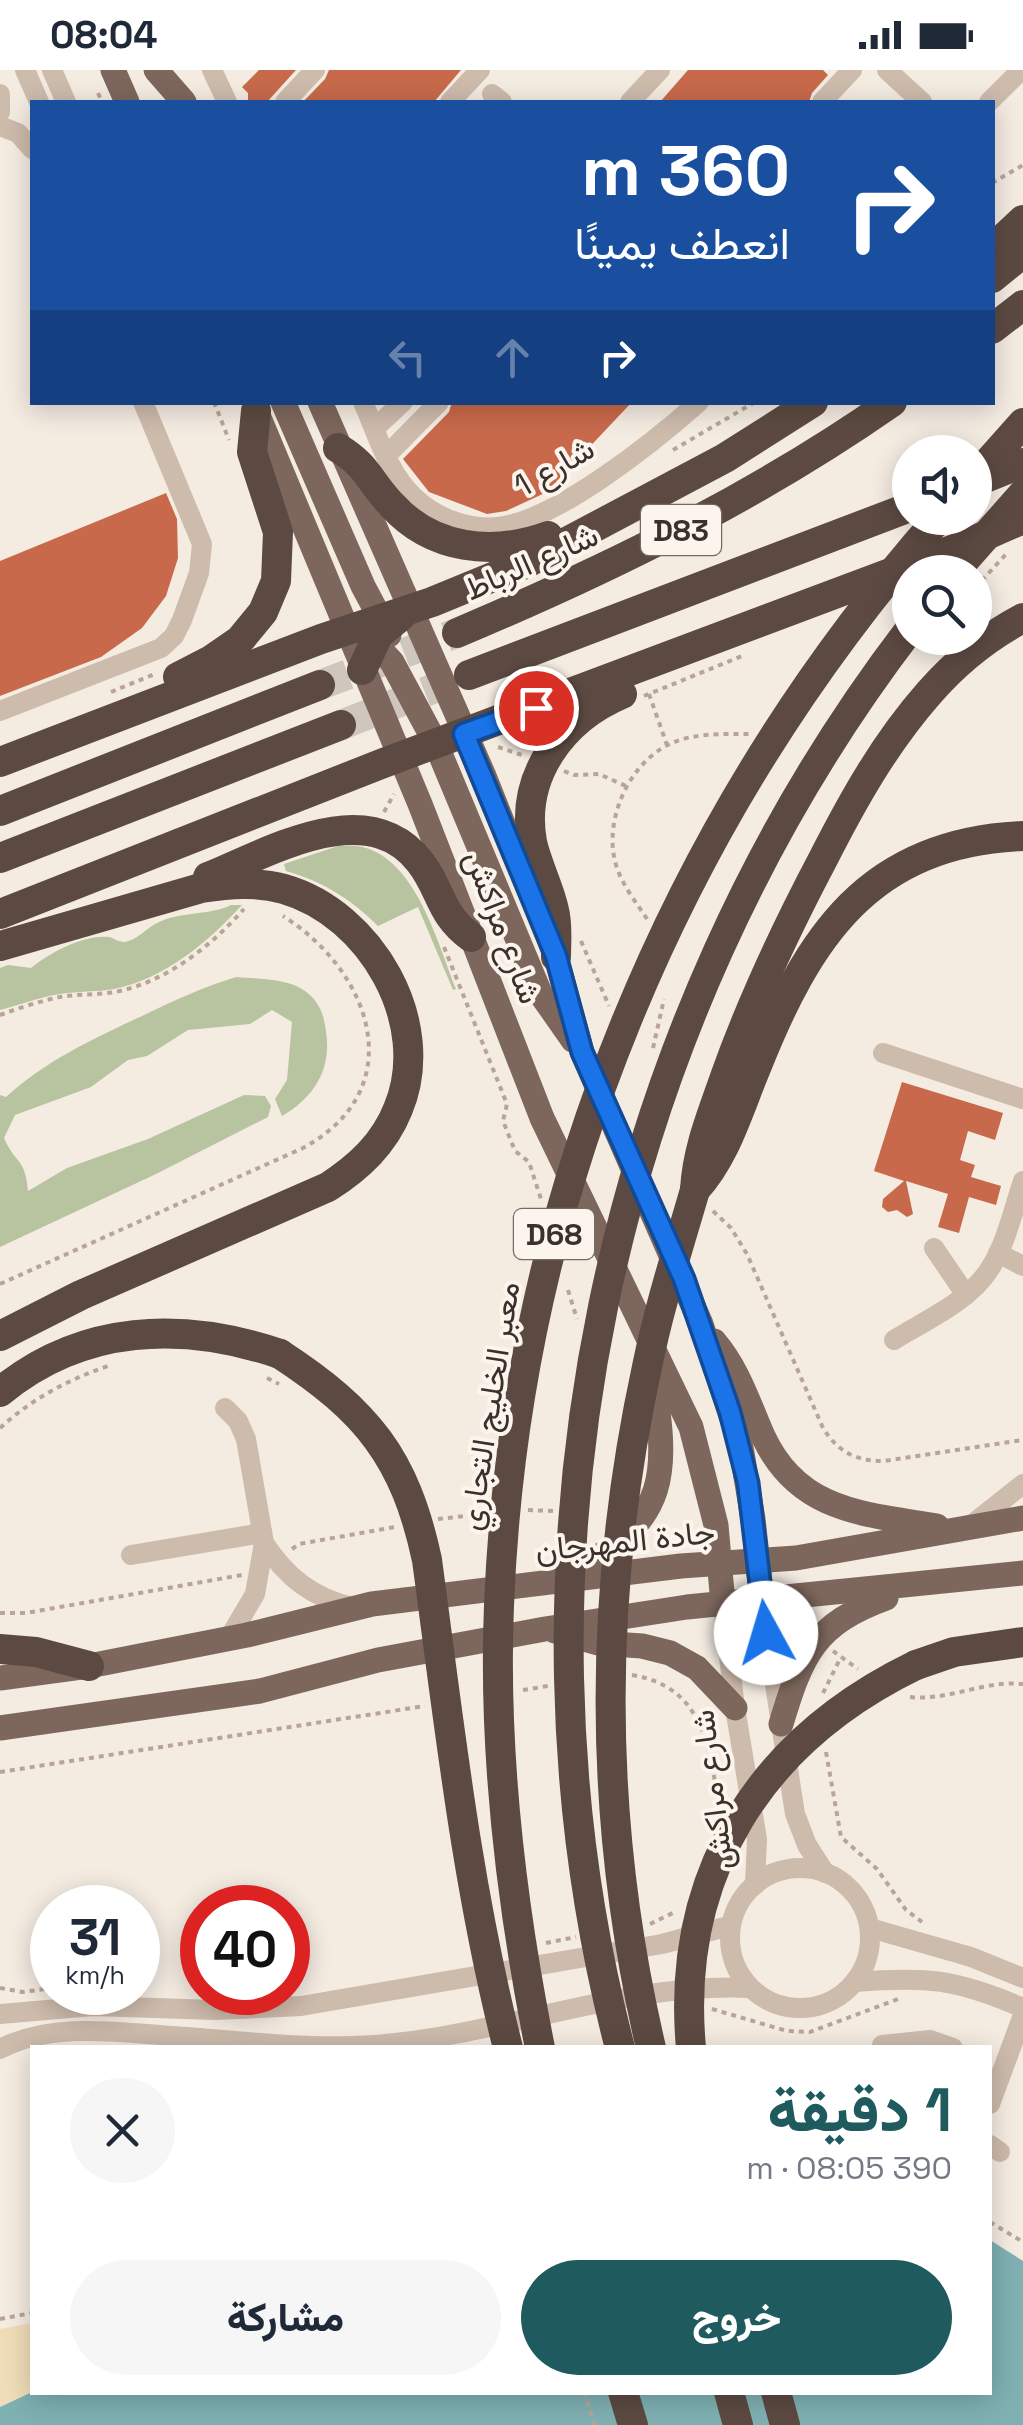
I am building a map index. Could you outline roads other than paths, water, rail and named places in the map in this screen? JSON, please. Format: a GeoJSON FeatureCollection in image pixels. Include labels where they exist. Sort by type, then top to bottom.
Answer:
{"type":"FeatureCollection","features":[{"type":"Feature","properties":{"kind":"highway"},"geometry":{"type":"LineString","coordinates":[[995,246],[1023,220]]}},
{"type":"Feature","properties":{"kind":"highway"},"geometry":{"type":"LineString","coordinates":[[995,276],[1023,254]]}},
{"type":"Feature","properties":{"kind":"highway"},"geometry":{"type":"LineString","coordinates":[[995,327],[1023,305]]}},
{"type":"Feature","properties":{"kind":"highway"},"geometry":{"type":"LineString","coordinates":[[130,714],[172,680],[240,640],[253,627],[270,596],[279,548],[274,516],[252,452],[264,405]]}},
{"type":"Feature","properties":{"kind":"highway"},"geometry":{"type":"LineString","coordinates":[[0,762],[130,714],[370,638],[410,609],[527,563],[659,495],[808,405]]}},
{"type":"Feature","properties":{"kind":"highway","name":"شارع الرباط"},"geometry":{"type":"LineString","coordinates":[[456,633],[612,566],[786,471],[887,405]]}},
{"type":"Feature","properties":{"kind":"highway"},"geometry":{"type":"LineString","coordinates":[[992,459],[1023,423]]}},
{"type":"Feature","properties":{"kind":"highway"},"geometry":{"type":"LineString","coordinates":[[338,448],[362,463],[379,491],[406,519],[438,538],[474,548],[529,543],[659,495]]}},
{"type":"Feature","properties":{"kind":"highway"},"geometry":{"type":"LineString","coordinates":[[992,473],[1023,463]]}},
{"type":"Feature","properties":{"kind":"highway"},"geometry":{"type":"LineString","coordinates":[[969,555],[1023,494]]}},
{"type":"Feature","properties":{"kind":"highway","name":"D83"},"geometry":{"type":"LineString","coordinates":[[470,675],[892,513]]}},
{"type":"Feature","properties":{"kind":"highway"},"geometry":{"type":"LineString","coordinates":[[0,914],[400,757],[957,548],[1023,519]]}},
{"type":"Feature","properties":{"kind":"highway","name":"معبر الخليج التجاري"},"geometry":{"type":"LineString","coordinates":[[539,2045],[518,1921],[499,1712],[499,1606],[506,1501],[539,1293],[598,1091],[636,993],[680,897],[786,715],[847,629],[925,535]]}},
{"type":"Feature","properties":{"kind":"highway"},"geometry":{"type":"LineString","coordinates":[[649,2045],[625,1921],[615,1839],[609,1672],[614,1590],[635,1424],[662,1305],[695,1190],[698,1154],[748,1015],[788,925],[874,765],[929,692],[964,657],[1023,618]]}},
{"type":"Feature","properties":{"kind":"highway","name":"D68"},"geometry":{"type":"LineString","coordinates":[[619,2045],[580,1833],[571,1730],[573,1524],[583,1420],[600,1319],[622,1218],[687,1021],[728,928],[828,746],[892,654]]}},
{"type":"Feature","properties":{"kind":"highway"},"geometry":{"type":"LineString","coordinates":[[556,956],[555,913],[530,829],[537,779],[552,748],[573,722],[601,703],[644,683],[672,657]]}},
{"type":"Feature","properties":{"kind":"highway"},"geometry":{"type":"LineString","coordinates":[[0,812],[320,685]]}},
{"type":"Feature","properties":{"kind":"highway"},"geometry":{"type":"LineString","coordinates":[[0,858],[341,725]]}},
{"type":"Feature","properties":{"kind":"highway"},"geometry":{"type":"LineString","coordinates":[[154,900],[318,834],[362,829],[390,838],[414,855],[423,866],[457,941]]}},
{"type":"Feature","properties":{"kind":"highway"},"geometry":{"type":"LineString","coordinates":[[695,1190],[716,1166],[779,1015],[828,929],[860,895],[898,868],[941,848],[987,837],[1023,836]]}},
{"type":"Feature","properties":{"kind":"highway"},"geometry":{"type":"LineString","coordinates":[[0,946],[154,900],[230,884],[258,884],[310,899],[355,931],[390,981],[402,1013],[408,1046],[399,1107],[371,1154],[351,1172],[328,1187],[52,1308],[0,1336]]}},
{"type":"Feature","properties":{"kind":"highway"},"geometry":{"type":"LineString","coordinates":[[0,1392],[39,1365],[71,1350],[140,1334],[211,1335],[351,1406],[370,1428],[402,1476],[418,1517],[467,1844],[507,2045]]}},
{"type":"Feature","properties":{"kind":"highway"},"geometry":{"type":"LineString","coordinates":[[691,2045],[690,1972],[696,1928],[708,1885],[747,1805],[804,1737],[876,1684],[913,1678],[954,1652],[1023,1642]]}},
{"type":"Feature","properties":{"kind":"highway"},"geometry":{"type":"LineString","coordinates":[[0,1649],[36,1652],[89,1666]]}},
{"type":"Feature","properties":{"kind":"highway"},"geometry":{"type":"LineString","coordinates":[[625,2395],[633,2425]]}},
{"type":"Feature","properties":{"kind":"highway"},"geometry":{"type":"LineString","coordinates":[[730,2395],[738,2425]]}},
{"type":"Feature","properties":{"kind":"highway"},"geometry":{"type":"LineString","coordinates":[[777,2395],[785,2425]]}},
{"type":"Feature","properties":{"kind":"main road"},"geometry":{"type":"LineString","coordinates":[[113,70],[126,100]]}},
{"type":"Feature","properties":{"kind":"main road"},"geometry":{"type":"LineString","coordinates":[[156,70],[185,100]]}},
{"type":"Feature","properties":{"kind":"main road"},"geometry":{"type":"LineString","coordinates":[[176,70],[186,100]]}},
{"type":"Feature","properties":{"kind":"main road","name":"شارع مراكش"},"geometry":{"type":"LineString","coordinates":[[264,405],[370,638],[400,757],[457,941],[679,1396],[702,1459],[716,1524],[722,1604]]}},
{"type":"Feature","properties":{"kind":"main road","name":"شارع مراكش"},"geometry":{"type":"LineString","coordinates":[[321,405],[410,609],[450,739],[556,956],[582,1052],[701,1324],[740,1447],[762,1601]]}},
{"type":"Feature","properties":{"kind":"main road"},"geometry":{"type":"LineString","coordinates":[[370,638],[435,715],[450,739],[540,993],[582,1052]]}},
{"type":"Feature","properties":{"kind":"main road"},"geometry":{"type":"LineString","coordinates":[[701,1324],[731,1361],[770,1449],[804,1489],[847,1510],[964,1529]]}},
{"type":"Feature","properties":{"kind":"main road"},"geometry":{"type":"LineString","coordinates":[[559,1581],[624,1540],[648,1508],[656,1488],[663,1445],[647,1332]]}},
{"type":"Feature","properties":{"kind":"main road","name":"جادة المهرجان"},"geometry":{"type":"LineString","coordinates":[[0,1678],[89,1666],[352,1608],[559,1581],[796,1558],[1023,1518]]}},
{"type":"Feature","properties":{"kind":"main road"},"geometry":{"type":"LineString","coordinates":[[6,1730],[270,1689],[378,1660],[545,1629],[722,1604],[1023,1573]]}},
{"type":"Feature","properties":{"kind":"main road"},"geometry":{"type":"LineString","coordinates":[[780,1724],[800,1666],[828,1627],[852,1611],[920,1586]]}},
{"type":"Feature","properties":{"kind":"main road"},"geometry":{"type":"LineString","coordinates":[[545,1629],[598,1643],[642,1646],[670,1653],[697,1668],[735,1708]]}},
{"type":"Feature","properties":{"kind":"street"},"geometry":{"type":"LineString","coordinates":[[25,70],[38,100]]}},
{"type":"Feature","properties":{"kind":"street"},"geometry":{"type":"LineString","coordinates":[[52,70],[65,100]]}},
{"type":"Feature","properties":{"kind":"street"},"geometry":{"type":"LineString","coordinates":[[290,100],[315,70]]}},
{"type":"Feature","properties":{"kind":"street"},"geometry":{"type":"LineString","coordinates":[[452,100],[480,70]]}},
{"type":"Feature","properties":{"kind":"street"},"geometry":{"type":"LineString","coordinates":[[632,100],[660,70]]}},
{"type":"Feature","properties":{"kind":"street"},"geometry":{"type":"LineString","coordinates":[[824,100],[852,70]]}},
{"type":"Feature","properties":{"kind":"street"},"geometry":{"type":"LineString","coordinates":[[887,70],[920,100]]}},
{"type":"Feature","properties":{"kind":"street"},"geometry":{"type":"LineString","coordinates":[[992,100],[1021,70]]}},
{"type":"Feature","properties":{"kind":"street"},"geometry":{"type":"LineString","coordinates":[[218,72],[227,100]]}},
{"type":"Feature","properties":{"kind":"street"},"geometry":{"type":"LineString","coordinates":[[0,94],[0,112]]}},
{"type":"Feature","properties":{"kind":"street"},"geometry":{"type":"LineString","coordinates":[[0,711],[161,648],[174,636],[182,620],[199,573],[202,544],[144,405]]}},
{"type":"Feature","properties":{"kind":"street","name":"شارع 1"},"geometry":{"type":"LineString","coordinates":[[365,405],[398,478],[428,508],[471,526],[496,527],[544,512],[595,481],[695,405]]}},
{"type":"Feature","properties":{"kind":"street"},"geometry":{"type":"LineString","coordinates":[[375,428],[400,405]]}},
{"type":"Feature","properties":{"kind":"street"},"geometry":{"type":"LineString","coordinates":[[386,456],[436,405]]}},
{"type":"Feature","properties":{"kind":"street"},"geometry":{"type":"LineString","coordinates":[[882,1053],[1023,1099]]}},
{"type":"Feature","properties":{"kind":"street"},"geometry":{"type":"LineString","coordinates":[[894,1340],[966,1295],[988,1272],[1023,1181]]}},
{"type":"Feature","properties":{"kind":"street"},"geometry":{"type":"LineString","coordinates":[[934,1248],[966,1295]]}},
{"type":"Feature","properties":{"kind":"street"},"geometry":{"type":"LineString","coordinates":[[998,1252],[1023,1268],[1023,1286]]}},
{"type":"Feature","properties":{"kind":"street"},"geometry":{"type":"LineString","coordinates":[[225,1408],[238,1421],[246,1439],[266,1549],[256,1594],[229,1638]]}},
{"type":"Feature","properties":{"kind":"street"},"geometry":{"type":"LineString","coordinates":[[964,1529],[1023,1484]]}},
{"type":"Feature","properties":{"kind":"street"},"geometry":{"type":"LineString","coordinates":[[131,1555],[266,1549],[309,1591],[352,1608]]}},
{"type":"Feature","properties":{"kind":"street","name":"شارع مراكش"},"geometry":{"type":"LineString","coordinates":[[762,1601],[795,1814],[806,1846],[825,1873]]}},
{"type":"Feature","properties":{"kind":"street","name":"شارع مراكش"},"geometry":{"type":"LineString","coordinates":[[722,1604],[758,1839],[755,1885]]}},
{"type":"Feature","properties":{"kind":"street"},"geometry":{"type":"LineString","coordinates":[[855,1982],[869,1955],[870,1928],[867,1914],[850,1888],[825,1873],[782,1872],[755,1885],[739,1903],[729,1926],[734,1966],[750,1988],[772,2002],[797,2006],[822,2003],[855,1982],[907,1978],[944,1980],[980,1990],[1023,2011],[992,2093]]}},
{"type":"Feature","properties":{"kind":"street"},"geometry":{"type":"LineString","coordinates":[[0,2014],[92,2006],[216,2010],[301,2006],[662,1944],[729,1926]]}},
{"type":"Feature","properties":{"kind":"street"},"geometry":{"type":"LineString","coordinates":[[870,1928],[946,1949],[1023,1978]]}},
{"type":"Feature","properties":{"kind":"street"},"geometry":{"type":"LineString","coordinates":[[380,2045],[439,2038],[663,1990],[750,1988]]}},
{"type":"Feature","properties":{"kind":"street"},"geometry":{"type":"LineString","coordinates":[[0,2050],[29,2038],[94,2031],[305,2045]]}},
{"type":"Feature","properties":{"kind":"street"},"geometry":{"type":"LineString","coordinates":[[882,2045],[930,2040],[944,2045]]}},
{"type":"Feature","properties":{"kind":"water"},"geometry":{"type":"Polygon","coordinates":[[[992,2241],[1023,2261],[1023,2425],[0,2425],[0,2407],[30,2393],[992,2395],[992,2241]]]}},
{"type":"Feature","properties":{"kind":"tunnel"},"geometry":{"type":"LineString","coordinates":[[320,685],[457,633]]}},
{"type":"Feature","properties":{"kind":"tunnel"},"geometry":{"type":"LineString","coordinates":[[341,725],[468,675]]}}]}
